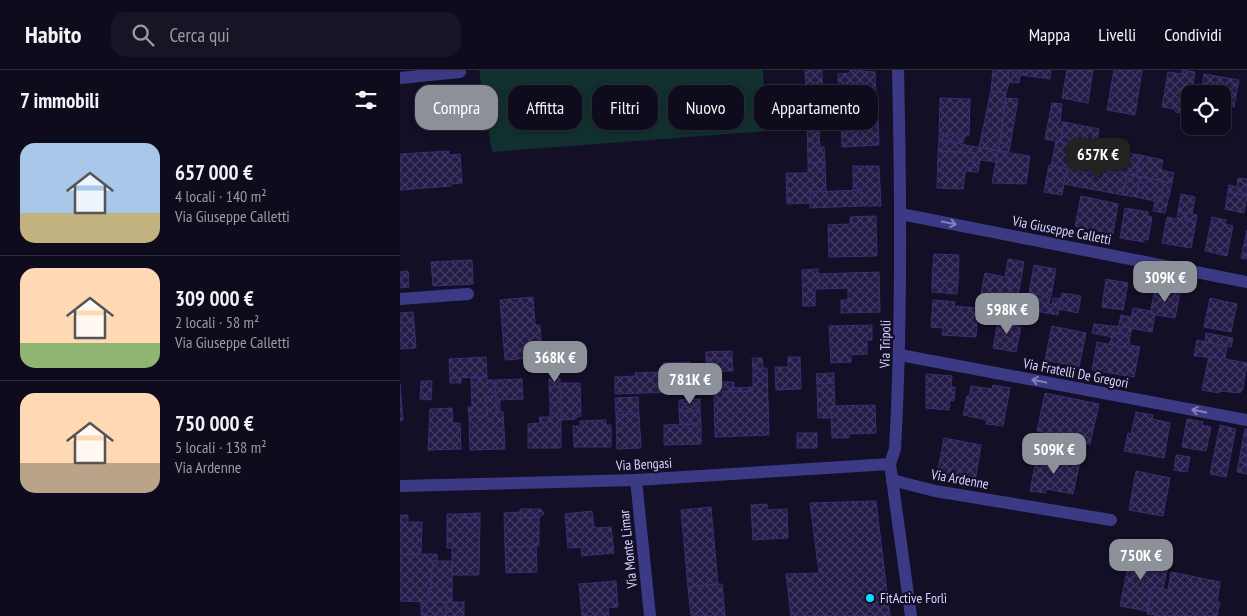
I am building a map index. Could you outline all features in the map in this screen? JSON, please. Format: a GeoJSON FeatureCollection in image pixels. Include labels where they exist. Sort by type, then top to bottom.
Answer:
{"type":"FeatureCollection","features":[{"type":"Feature","properties":{"kind":"street"},"geometry":{"type":"LineString","coordinates":[[400,78],[460,72],[459,70]]}},
{"type":"Feature","properties":{"kind":"street","name":"Via Tripoli"},"geometry":{"type":"LineString","coordinates":[[898,70],[901,214],[900,355],[895,449],[890,464],[911,616]]}},
{"type":"Feature","properties":{"kind":"street","name":"Via Giuseppe Calletti"},"geometry":{"type":"LineString","coordinates":[[901,214],[1247,282]]}},
{"type":"Feature","properties":{"kind":"street"},"geometry":{"type":"LineString","coordinates":[[400,299],[468,294]]}},
{"type":"Feature","properties":{"kind":"street","name":"Via Fratelli De Gregori"},"geometry":{"type":"LineString","coordinates":[[900,355],[1247,420]]}},
{"type":"Feature","properties":{"kind":"street","name":"Via Bengasi"},"geometry":{"type":"LineString","coordinates":[[400,486],[636,480],[890,464]]}},
{"type":"Feature","properties":{"kind":"street","name":"Via Monte Limar"},"geometry":{"type":"LineString","coordinates":[[636,480],[650,616]]}},
{"type":"Feature","properties":{"kind":"street","name":"Via Ardenne"},"geometry":{"type":"LineString","coordinates":[[892,480],[935,491],[1111,520]]}},
{"type":"Feature","properties":{"kind":"green space"},"geometry":{"type":"Polygon","coordinates":[[[479,70],[763,70],[764,85],[754,85],[754,130],[767,131],[492,152],[489,130],[498,130],[498,85],[481,85],[479,70]]]}},
{"type":"Feature","properties":{"kind":"building"},"geometry":{"type":"Polygon","coordinates":[[[805,70],[822,70],[822,85],[806,85],[805,70]]]}},
{"type":"Feature","properties":{"kind":"building"},"geometry":{"type":"Polygon","coordinates":[[[850,70],[875,72],[876,85],[838,85],[838,74],[850,73],[850,70]]]}},
{"type":"Feature","properties":{"kind":"building"},"geometry":{"type":"Polygon","coordinates":[[[993,70],[1008,70],[1009,82],[1006,93],[991,91],[993,70]]]}},
{"type":"Feature","properties":{"kind":"building"},"geometry":{"type":"Polygon","coordinates":[[[1008,70],[1021,70],[1019,83],[1009,82],[1008,70]]]}},
{"type":"Feature","properties":{"kind":"building"},"geometry":{"type":"Polygon","coordinates":[[[1021,70],[1051,70],[1050,79],[1020,75],[1021,70]]]}},
{"type":"Feature","properties":{"kind":"building"},"geometry":{"type":"Polygon","coordinates":[[[1067,70],[1093,70],[1088,103],[1062,98],[1067,70]]]}},
{"type":"Feature","properties":{"kind":"building"},"geometry":{"type":"Polygon","coordinates":[[[1114,70],[1142,70],[1135,115],[1107,110],[1114,70]]]}},
{"type":"Feature","properties":{"kind":"building"},"geometry":{"type":"Polygon","coordinates":[[[1182,70],[1195,72],[1193,85],[1181,85],[1181,113],[1175,112],[1175,109],[1162,107],[1168,72],[1182,74],[1182,70]]]}},
{"type":"Feature","properties":{"kind":"building"},"geometry":{"type":"Polygon","coordinates":[[[1204,74],[1239,80],[1234,107],[1231,106],[1231,85],[1202,85],[1204,74]]]}},
{"type":"Feature","properties":{"kind":"building"},"geometry":{"type":"Polygon","coordinates":[[[991,91],[1006,93],[999,151],[979,147],[991,91]]]}},
{"type":"Feature","properties":{"kind":"building"},"geometry":{"type":"Polygon","coordinates":[[[940,98],[970,99],[969,136],[939,135],[940,98]]]}},
{"type":"Feature","properties":{"kind":"building"},"geometry":{"type":"Polygon","coordinates":[[[1006,98],[1018,99],[1009,152],[999,151],[1006,98]]]}},
{"type":"Feature","properties":{"kind":"building"},"geometry":{"type":"Polygon","coordinates":[[[1052,103],[1062,104],[1060,122],[1064,122],[1060,142],[1045,139],[1052,103]]]}},
{"type":"Feature","properties":{"kind":"building"},"geometry":{"type":"Polygon","coordinates":[[[878,112],[879,145],[842,147],[841,130],[878,130],[878,112]]]}},
{"type":"Feature","properties":{"kind":"building"},"geometry":{"type":"Polygon","coordinates":[[[1064,122],[1099,129],[1096,148],[1060,142],[1064,122]]]}},
{"type":"Feature","properties":{"kind":"building"},"geometry":{"type":"Polygon","coordinates":[[[807,130],[819,130],[820,147],[824,147],[825,162],[808,163],[807,130]]]}},
{"type":"Feature","properties":{"kind":"building"},"geometry":{"type":"Polygon","coordinates":[[[939,135],[965,135],[963,143],[939,140],[939,135]]]}},
{"type":"Feature","properties":{"kind":"building"},"geometry":{"type":"Polygon","coordinates":[[[939,140],[998,151],[996,162],[980,160],[978,172],[965,171],[966,167],[973,168],[975,153],[938,151],[939,140]]]}},
{"type":"Feature","properties":{"kind":"building"},"geometry":{"type":"Polygon","coordinates":[[[1096,140],[1103,142],[1102,148],[1095,147],[1096,140]]]}},
{"type":"Feature","properties":{"kind":"building"},"geometry":{"type":"Polygon","coordinates":[[[1056,141],[1096,148],[1091,173],[1051,166],[1056,141]]]}},
{"type":"Feature","properties":{"kind":"building"},"geometry":{"type":"Polygon","coordinates":[[[1096,148],[1140,155],[1137,176],[1092,168],[1096,148]]]}},
{"type":"Feature","properties":{"kind":"building"},"geometry":{"type":"Polygon","coordinates":[[[449,151],[449,155],[460,154],[462,183],[451,184],[451,186],[400,190],[400,154],[449,151]]]}},
{"type":"Feature","properties":{"kind":"building"},"geometry":{"type":"Polygon","coordinates":[[[938,151],[975,153],[973,168],[966,167],[963,189],[937,188],[938,151]]]}},
{"type":"Feature","properties":{"kind":"building"},"geometry":{"type":"Polygon","coordinates":[[[998,151],[1030,156],[1026,184],[992,183],[998,151]]]}},
{"type":"Feature","properties":{"kind":"building"},"geometry":{"type":"Polygon","coordinates":[[[1140,155],[1163,160],[1161,170],[1174,173],[1172,183],[1137,176],[1140,155]]]}},
{"type":"Feature","properties":{"kind":"building"},"geometry":{"type":"Polygon","coordinates":[[[825,162],[826,192],[810,192],[810,203],[787,204],[786,173],[808,173],[808,163],[825,162]]]}},
{"type":"Feature","properties":{"kind":"building"},"geometry":{"type":"Polygon","coordinates":[[[1049,165],[1067,169],[1062,195],[1044,192],[1049,165]]]}},
{"type":"Feature","properties":{"kind":"building"},"geometry":{"type":"Polygon","coordinates":[[[853,166],[879,166],[881,206],[861,206],[861,190],[853,190],[853,166]]]}},
{"type":"Feature","properties":{"kind":"building"},"geometry":{"type":"Polygon","coordinates":[[[1092,168],[1127,174],[1123,195],[1064,184],[1067,169],[1091,173],[1092,168]]]}},
{"type":"Feature","properties":{"kind":"building"},"geometry":{"type":"Polygon","coordinates":[[[1127,174],[1140,177],[1136,197],[1123,195],[1127,174]]]}},
{"type":"Feature","properties":{"kind":"building"},"geometry":{"type":"Polygon","coordinates":[[[1140,177],[1164,181],[1161,197],[1156,196],[1155,201],[1136,197],[1140,177]]]}},
{"type":"Feature","properties":{"kind":"building"},"geometry":{"type":"Polygon","coordinates":[[[1238,178],[1247,179],[1247,196],[1228,192],[1229,185],[1237,187],[1238,178]]]}},
{"type":"Feature","properties":{"kind":"building"},"geometry":{"type":"Polygon","coordinates":[[[1164,181],[1172,183],[1165,213],[1153,211],[1156,196],[1161,197],[1164,181]]]}},
{"type":"Feature","properties":{"kind":"building"},"geometry":{"type":"Polygon","coordinates":[[[861,190],[861,206],[810,208],[810,192],[861,190]]]}},
{"type":"Feature","properties":{"kind":"building"},"geometry":{"type":"Polygon","coordinates":[[[1228,192],[1247,196],[1244,213],[1225,209],[1228,192]]]}},
{"type":"Feature","properties":{"kind":"building"},"geometry":{"type":"Polygon","coordinates":[[[1181,194],[1195,197],[1192,214],[1178,212],[1181,194]]]}},
{"type":"Feature","properties":{"kind":"building"},"geometry":{"type":"Polygon","coordinates":[[[1081,196],[1118,204],[1113,234],[1075,226],[1081,196]]]}},
{"type":"Feature","properties":{"kind":"building"},"geometry":{"type":"Polygon","coordinates":[[[1125,208],[1148,212],[1148,216],[1152,217],[1148,240],[1144,239],[1144,242],[1120,238],[1125,208]]]}},
{"type":"Feature","properties":{"kind":"building"},"geometry":{"type":"Polygon","coordinates":[[[1178,212],[1186,213],[1185,220],[1196,222],[1191,248],[1162,243],[1167,217],[1177,219],[1178,212]]]}},
{"type":"Feature","properties":{"kind":"building"},"geometry":{"type":"Polygon","coordinates":[[[1186,213],[1197,215],[1196,222],[1185,220],[1186,213]]]}},
{"type":"Feature","properties":{"kind":"building"},"geometry":{"type":"Polygon","coordinates":[[[876,216],[877,256],[829,257],[828,225],[850,224],[850,217],[876,216]]]}},
{"type":"Feature","properties":{"kind":"building"},"geometry":{"type":"Polygon","coordinates":[[[1212,217],[1226,220],[1225,224],[1233,226],[1227,256],[1205,251],[1212,217]]]}},
{"type":"Feature","properties":{"kind":"building"},"geometry":{"type":"Polygon","coordinates":[[[1247,230],[1247,259],[1241,258],[1247,230]]]}},
{"type":"Feature","properties":{"kind":"building"},"geometry":{"type":"Polygon","coordinates":[[[934,254],[959,255],[958,282],[932,280],[934,254]]]}},
{"type":"Feature","properties":{"kind":"building"},"geometry":{"type":"Polygon","coordinates":[[[1008,259],[1024,262],[1016,307],[1006,305],[1011,278],[1005,277],[1008,259]]]}},
{"type":"Feature","properties":{"kind":"building"},"geometry":{"type":"Polygon","coordinates":[[[472,260],[473,284],[433,286],[431,262],[472,260]]]}},
{"type":"Feature","properties":{"kind":"building"},"geometry":{"type":"Polygon","coordinates":[[[1034,265],[1056,269],[1051,296],[1029,293],[1034,265]]]}},
{"type":"Feature","properties":{"kind":"building"},"geometry":{"type":"Polygon","coordinates":[[[818,269],[819,289],[815,289],[815,306],[803,306],[802,270],[818,269]]]}},
{"type":"Feature","properties":{"kind":"building"},"geometry":{"type":"Polygon","coordinates":[[[408,271],[409,287],[400,288],[400,272],[408,271]]]}},
{"type":"Feature","properties":{"kind":"building"},"geometry":{"type":"Polygon","coordinates":[[[879,272],[880,312],[841,313],[841,300],[848,300],[848,288],[819,289],[819,274],[879,272]]]}},
{"type":"Feature","properties":{"kind":"building"},"geometry":{"type":"Polygon","coordinates":[[[985,273],[1011,278],[1008,299],[981,294],[985,273]]]}},
{"type":"Feature","properties":{"kind":"building"},"geometry":{"type":"Polygon","coordinates":[[[1106,279],[1128,283],[1123,310],[1102,307],[1106,279]]]}},
{"type":"Feature","properties":{"kind":"building"},"geometry":{"type":"Polygon","coordinates":[[[932,280],[958,282],[957,294],[932,292],[932,280]]]}},
{"type":"Feature","properties":{"kind":"building"},"geometry":{"type":"Polygon","coordinates":[[[1155,288],[1180,293],[1175,318],[1150,314],[1155,288]]]}},
{"type":"Feature","properties":{"kind":"building"},"geometry":{"type":"Polygon","coordinates":[[[1029,293],[1051,296],[1049,304],[1052,305],[1053,298],[1061,299],[1058,315],[1024,309],[1029,293]]]}},
{"type":"Feature","properties":{"kind":"building"},"geometry":{"type":"Polygon","coordinates":[[[1062,293],[1081,296],[1078,313],[1059,309],[1062,293]]]}},
{"type":"Feature","properties":{"kind":"building"},"geometry":{"type":"Polygon","coordinates":[[[533,297],[535,325],[540,325],[542,357],[505,360],[500,300],[533,297]]]}},
{"type":"Feature","properties":{"kind":"building"},"geometry":{"type":"Polygon","coordinates":[[[1210,298],[1237,304],[1231,332],[1204,327],[1210,298]]]}},
{"type":"Feature","properties":{"kind":"building"},"geometry":{"type":"Polygon","coordinates":[[[933,300],[955,302],[954,306],[978,308],[976,337],[942,335],[943,328],[931,327],[933,300]]]}},
{"type":"Feature","properties":{"kind":"building"},"geometry":{"type":"Polygon","coordinates":[[[1016,307],[1035,310],[1032,324],[1013,320],[1016,307]]]}},
{"type":"Feature","properties":{"kind":"building"},"geometry":{"type":"Polygon","coordinates":[[[1133,308],[1151,311],[1150,314],[1155,315],[1152,332],[1129,328],[1133,308]]]}},
{"type":"Feature","properties":{"kind":"building"},"geometry":{"type":"Polygon","coordinates":[[[413,312],[414,322],[400,323],[400,313],[413,312]]]}},
{"type":"Feature","properties":{"kind":"building"},"geometry":{"type":"Polygon","coordinates":[[[1121,315],[1131,317],[1129,328],[1118,328],[1121,315]]]}},
{"type":"Feature","properties":{"kind":"building"},"geometry":{"type":"Polygon","coordinates":[[[999,317],[1009,319],[1008,322],[1021,325],[1016,352],[993,348],[999,317]]]}},
{"type":"Feature","properties":{"kind":"building"},"geometry":{"type":"Polygon","coordinates":[[[414,322],[416,348],[400,349],[400,323],[414,322]]]}},
{"type":"Feature","properties":{"kind":"building"},"geometry":{"type":"Polygon","coordinates":[[[1094,324],[1132,328],[1130,336],[1113,332],[1112,337],[1092,333],[1094,324]]]}},
{"type":"Feature","properties":{"kind":"building"},"geometry":{"type":"Polygon","coordinates":[[[872,325],[872,340],[867,340],[867,354],[851,355],[851,362],[831,363],[829,326],[872,325]]]}},
{"type":"Feature","properties":{"kind":"building"},"geometry":{"type":"Polygon","coordinates":[[[1052,326],[1086,333],[1079,367],[1045,360],[1052,326]]]}},
{"type":"Feature","properties":{"kind":"building"},"geometry":{"type":"Polygon","coordinates":[[[1113,332],[1130,336],[1129,345],[1140,347],[1139,350],[1109,345],[1113,332]]]}},
{"type":"Feature","properties":{"kind":"building"},"geometry":{"type":"Polygon","coordinates":[[[1206,333],[1233,338],[1231,347],[1205,342],[1206,333]]]}},
{"type":"Feature","properties":{"kind":"building"},"geometry":{"type":"Polygon","coordinates":[[[1197,340],[1227,347],[1225,359],[1194,356],[1197,340]]]}},
{"type":"Feature","properties":{"kind":"building"},"geometry":{"type":"Polygon","coordinates":[[[1097,342],[1139,350],[1134,377],[1092,370],[1097,342]]]}},
{"type":"Feature","properties":{"kind":"building"},"geometry":{"type":"Polygon","coordinates":[[[732,351],[732,358],[706,359],[706,352],[732,351]]]}},
{"type":"Feature","properties":{"kind":"building"},"geometry":{"type":"Polygon","coordinates":[[[1209,356],[1247,363],[1243,389],[1240,393],[1219,391],[1219,393],[1202,390],[1209,356]]]}},
{"type":"Feature","properties":{"kind":"building"},"geometry":{"type":"Polygon","coordinates":[[[486,357],[487,377],[450,378],[449,359],[486,357]]]}},
{"type":"Feature","properties":{"kind":"building"},"geometry":{"type":"Polygon","coordinates":[[[788,357],[800,357],[801,389],[776,390],[775,367],[788,367],[788,357]]]}},
{"type":"Feature","properties":{"kind":"building"},"geometry":{"type":"Polygon","coordinates":[[[732,358],[733,371],[707,371],[706,359],[732,358]]]}},
{"type":"Feature","properties":{"kind":"building"},"geometry":{"type":"Polygon","coordinates":[[[752,358],[762,358],[763,369],[753,369],[752,358]]]}},
{"type":"Feature","properties":{"kind":"building"},"geometry":{"type":"Polygon","coordinates":[[[690,362],[690,371],[701,371],[702,391],[615,394],[615,377],[635,376],[635,373],[663,372],[663,363],[690,362]]]}},
{"type":"Feature","properties":{"kind":"building"},"geometry":{"type":"Polygon","coordinates":[[[767,368],[769,435],[715,437],[714,392],[753,391],[753,369],[767,368]]]}},
{"type":"Feature","properties":{"kind":"building"},"geometry":{"type":"Polygon","coordinates":[[[834,373],[834,383],[817,384],[816,374],[834,373]]]}},
{"type":"Feature","properties":{"kind":"building"},"geometry":{"type":"Polygon","coordinates":[[[926,374],[952,376],[951,387],[955,387],[954,401],[950,400],[949,410],[926,408],[926,374]]]}},
{"type":"Feature","properties":{"kind":"building"},"geometry":{"type":"Polygon","coordinates":[[[487,377],[487,380],[495,380],[496,396],[486,397],[487,416],[469,417],[468,407],[472,407],[471,378],[487,377]]]}},
{"type":"Feature","properties":{"kind":"building"},"geometry":{"type":"Polygon","coordinates":[[[450,378],[461,378],[461,383],[450,383],[450,378]]]}},
{"type":"Feature","properties":{"kind":"building"},"geometry":{"type":"Polygon","coordinates":[[[560,378],[560,387],[549,387],[549,379],[560,378]]]}},
{"type":"Feature","properties":{"kind":"building"},"geometry":{"type":"Polygon","coordinates":[[[522,379],[523,399],[500,400],[500,412],[496,412],[495,380],[522,379]]]}},
{"type":"Feature","properties":{"kind":"building"},"geometry":{"type":"Polygon","coordinates":[[[421,381],[432,381],[431,400],[420,399],[421,381]]]}},
{"type":"Feature","properties":{"kind":"building"},"geometry":{"type":"Polygon","coordinates":[[[714,382],[734,382],[734,388],[753,387],[753,391],[714,392],[714,382]]]}},
{"type":"Feature","properties":{"kind":"building"},"geometry":{"type":"Polygon","coordinates":[[[560,383],[580,383],[581,416],[576,417],[576,419],[561,420],[560,383]]]}},
{"type":"Feature","properties":{"kind":"building"},"geometry":{"type":"Polygon","coordinates":[[[834,383],[835,406],[831,406],[831,418],[818,418],[817,384],[834,383]]]}},
{"type":"Feature","properties":{"kind":"building"},"geometry":{"type":"Polygon","coordinates":[[[400,384],[403,420],[400,421],[400,384]]]}},
{"type":"Feature","properties":{"kind":"building"},"geometry":{"type":"Polygon","coordinates":[[[993,385],[1010,388],[1003,426],[986,424],[987,420],[963,415],[971,386],[992,389],[993,385]]]}},
{"type":"Feature","properties":{"kind":"building"},"geometry":{"type":"Polygon","coordinates":[[[549,387],[560,387],[561,402],[550,402],[549,387]]]}},
{"type":"Feature","properties":{"kind":"building"},"geometry":{"type":"Polygon","coordinates":[[[1045,393],[1099,404],[1090,444],[1052,437],[1053,434],[1037,431],[1045,393]]]}},
{"type":"Feature","properties":{"kind":"building"},"geometry":{"type":"Polygon","coordinates":[[[496,396],[496,412],[503,412],[505,449],[470,450],[469,417],[487,416],[486,397],[496,396]]]}},
{"type":"Feature","properties":{"kind":"building"},"geometry":{"type":"Polygon","coordinates":[[[638,397],[639,414],[616,415],[615,398],[638,397]]]}},
{"type":"Feature","properties":{"kind":"building"},"geometry":{"type":"Polygon","coordinates":[[[700,399],[700,410],[679,411],[679,400],[700,399]]]}},
{"type":"Feature","properties":{"kind":"building"},"geometry":{"type":"Polygon","coordinates":[[[550,402],[561,402],[561,448],[528,448],[528,424],[540,423],[539,417],[550,417],[550,402]]]}},
{"type":"Feature","properties":{"kind":"building"},"geometry":{"type":"Polygon","coordinates":[[[875,405],[876,433],[849,434],[849,438],[832,438],[831,406],[875,405]]]}},
{"type":"Feature","properties":{"kind":"building"},"geometry":{"type":"Polygon","coordinates":[[[452,408],[453,423],[460,423],[461,449],[428,450],[430,409],[452,408]]]}},
{"type":"Feature","properties":{"kind":"building"},"geometry":{"type":"Polygon","coordinates":[[[700,410],[701,424],[680,424],[679,411],[700,410]]]}},
{"type":"Feature","properties":{"kind":"building"},"geometry":{"type":"Polygon","coordinates":[[[1136,412],[1153,415],[1152,419],[1170,423],[1164,458],[1124,451],[1128,433],[1131,434],[1136,412]]]}},
{"type":"Feature","properties":{"kind":"building"},"geometry":{"type":"Polygon","coordinates":[[[639,414],[641,448],[617,449],[616,415],[639,414]]]}},
{"type":"Feature","properties":{"kind":"building"},"geometry":{"type":"Polygon","coordinates":[[[1187,419],[1203,422],[1202,425],[1211,427],[1206,451],[1182,447],[1187,419]]]}},
{"type":"Feature","properties":{"kind":"building"},"geometry":{"type":"Polygon","coordinates":[[[606,420],[606,425],[611,425],[611,447],[574,447],[573,426],[580,426],[580,421],[606,420]]]}},
{"type":"Feature","properties":{"kind":"building"},"geometry":{"type":"Polygon","coordinates":[[[701,424],[701,444],[664,445],[664,425],[701,424]]]}},
{"type":"Feature","properties":{"kind":"building"},"geometry":{"type":"Polygon","coordinates":[[[1220,425],[1236,429],[1226,477],[1210,474],[1220,425]]]}},
{"type":"Feature","properties":{"kind":"building"},"geometry":{"type":"Polygon","coordinates":[[[1245,429],[1247,429],[1247,474],[1237,472],[1245,429]]]}},
{"type":"Feature","properties":{"kind":"building"},"geometry":{"type":"Polygon","coordinates":[[[797,433],[817,433],[817,448],[797,448],[797,433]]]}},
{"type":"Feature","properties":{"kind":"building"},"geometry":{"type":"Polygon","coordinates":[[[944,438],[981,445],[975,482],[937,475],[944,438]]]}},
{"type":"Feature","properties":{"kind":"building"},"geometry":{"type":"Polygon","coordinates":[[[1037,454],[1080,462],[1073,494],[1046,489],[1046,493],[1030,491],[1037,454]]]}},
{"type":"Feature","properties":{"kind":"building"},"geometry":{"type":"Polygon","coordinates":[[[1176,455],[1190,457],[1187,472],[1174,470],[1176,455]]]}},
{"type":"Feature","properties":{"kind":"building"},"geometry":{"type":"Polygon","coordinates":[[[1136,471],[1170,478],[1163,516],[1129,510],[1136,471]]]}},
{"type":"Feature","properties":{"kind":"building"},"geometry":{"type":"Polygon","coordinates":[[[876,501],[890,616],[791,616],[786,574],[819,573],[810,503],[876,501]]]}},
{"type":"Feature","properties":{"kind":"building"},"geometry":{"type":"Polygon","coordinates":[[[767,504],[767,510],[787,509],[788,538],[753,540],[751,505],[767,504]]]}},
{"type":"Feature","properties":{"kind":"building"},"geometry":{"type":"Polygon","coordinates":[[[711,507],[718,584],[688,587],[681,510],[711,507]]]}},
{"type":"Feature","properties":{"kind":"building"},"geometry":{"type":"Polygon","coordinates":[[[520,509],[541,509],[544,514],[539,517],[520,518],[520,509]]]}},
{"type":"Feature","properties":{"kind":"building"},"geometry":{"type":"Polygon","coordinates":[[[592,511],[596,528],[611,527],[614,553],[582,556],[581,547],[568,548],[565,514],[592,511]]]}},
{"type":"Feature","properties":{"kind":"building"},"geometry":{"type":"Polygon","coordinates":[[[520,512],[520,518],[539,517],[539,546],[505,547],[504,513],[520,512]]]}},
{"type":"Feature","properties":{"kind":"building"},"geometry":{"type":"Polygon","coordinates":[[[480,513],[480,518],[461,518],[461,514],[480,513]]]}},
{"type":"Feature","properties":{"kind":"building"},"geometry":{"type":"Polygon","coordinates":[[[447,514],[461,514],[461,518],[480,518],[479,575],[452,575],[452,548],[447,548],[447,514]]]}},
{"type":"Feature","properties":{"kind":"building"},"geometry":{"type":"Polygon","coordinates":[[[400,515],[408,515],[408,522],[422,522],[421,554],[400,554],[400,515]]]}},
{"type":"Feature","properties":{"kind":"building"},"geometry":{"type":"Polygon","coordinates":[[[536,546],[537,572],[506,573],[505,547],[536,546]]]}},
{"type":"Feature","properties":{"kind":"building"},"geometry":{"type":"Polygon","coordinates":[[[1132,547],[1151,551],[1148,567],[1167,570],[1163,589],[1152,587],[1147,611],[1120,606],[1132,547]]]}},
{"type":"Feature","properties":{"kind":"building"},"geometry":{"type":"Polygon","coordinates":[[[400,554],[437,554],[437,561],[433,561],[429,602],[400,601],[400,554]]]}},
{"type":"Feature","properties":{"kind":"building"},"geometry":{"type":"Polygon","coordinates":[[[433,561],[452,561],[452,602],[429,602],[433,561]]]}},
{"type":"Feature","properties":{"kind":"building"},"geometry":{"type":"Polygon","coordinates":[[[1171,572],[1220,582],[1217,602],[1220,602],[1217,616],[1160,616],[1147,614],[1152,587],[1168,590],[1171,572]]]}},
{"type":"Feature","properties":{"kind":"building"},"geometry":{"type":"Polygon","coordinates":[[[616,581],[618,607],[608,608],[609,616],[582,616],[579,584],[616,581]]]}},
{"type":"Feature","properties":{"kind":"building"},"geometry":{"type":"Polygon","coordinates":[[[722,584],[725,616],[691,616],[688,587],[722,584]]]}},
{"type":"Feature","properties":{"kind":"building"},"geometry":{"type":"Polygon","coordinates":[[[421,601],[446,602],[446,616],[421,616],[421,601]]]}},
{"type":"Feature","properties":{"kind":"building"},"geometry":{"type":"Polygon","coordinates":[[[446,602],[464,602],[464,616],[446,616],[446,602]]]}},
{"type":"Feature","properties":{"kind":"place","name":"FitActive Forlì"},"geometry":{"type":"Point","coordinates":[870,598]}}]}
